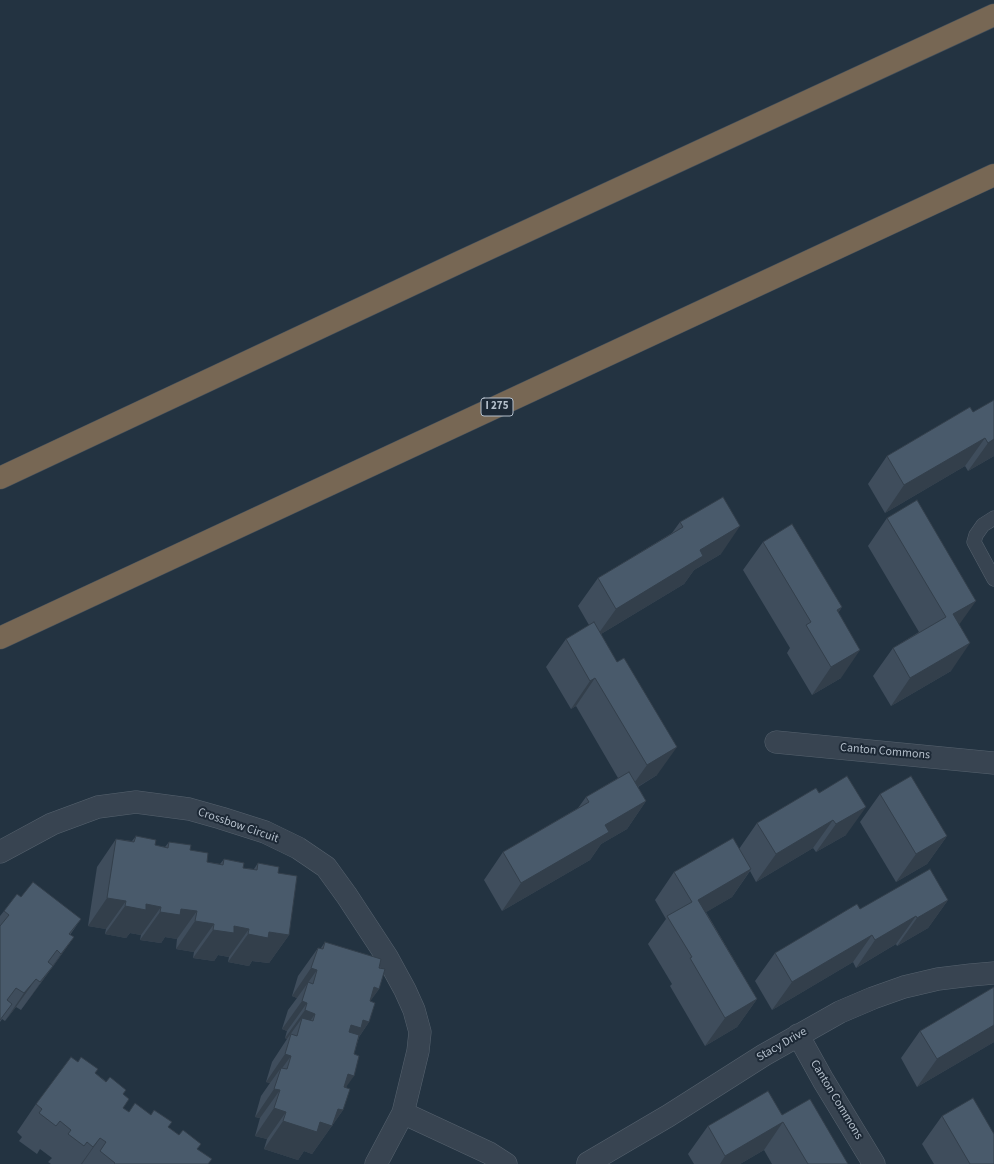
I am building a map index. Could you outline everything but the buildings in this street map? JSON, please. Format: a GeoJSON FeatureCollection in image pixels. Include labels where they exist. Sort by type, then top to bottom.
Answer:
{"type":"FeatureCollection","features":[{"type":"Feature","properties":{"kind":"highway"},"geometry":{"type":"LineString","coordinates":[[0,478],[462,261],[994,15]]}},
{"type":"Feature","properties":{"kind":"highway","name":"I 275"},"geometry":{"type":"LineString","coordinates":[[0,638],[994,175]]}},
{"type":"Feature","properties":{"kind":"street","name":"Canton Commons"},"geometry":{"type":"LineString","coordinates":[[776,742],[994,763]]}},
{"type":"Feature","properties":{"kind":"street","name":"Crossbow Circuit"},"geometry":{"type":"LineString","coordinates":[[0,852],[52,824],[98,807],[136,802],[189,809],[265,832],[298,848],[326,867],[387,957],[414,1010],[420,1032],[418,1050],[403,1113],[376,1164]]}},
{"type":"Feature","properties":{"kind":"street","name":"Stacy Drive"},"geometry":{"type":"LineString","coordinates":[[588,1163],[668,1116],[764,1055],[840,1012],[873,998],[938,979],[994,973]]}},
{"type":"Feature","properties":{"kind":"street","name":"Canton Commons"},"geometry":{"type":"LineString","coordinates":[[798,1035],[874,1164]]}},
{"type":"Feature","properties":{"kind":"street"},"geometry":{"type":"LineString","coordinates":[[403,1113],[489,1153],[506,1164]]}},
{"type":"Feature","properties":{"kind":"lane"},"geometry":{"type":"LineString","coordinates":[[994,518],[983,525],[976,535],[974,542],[994,579]]}}]}
